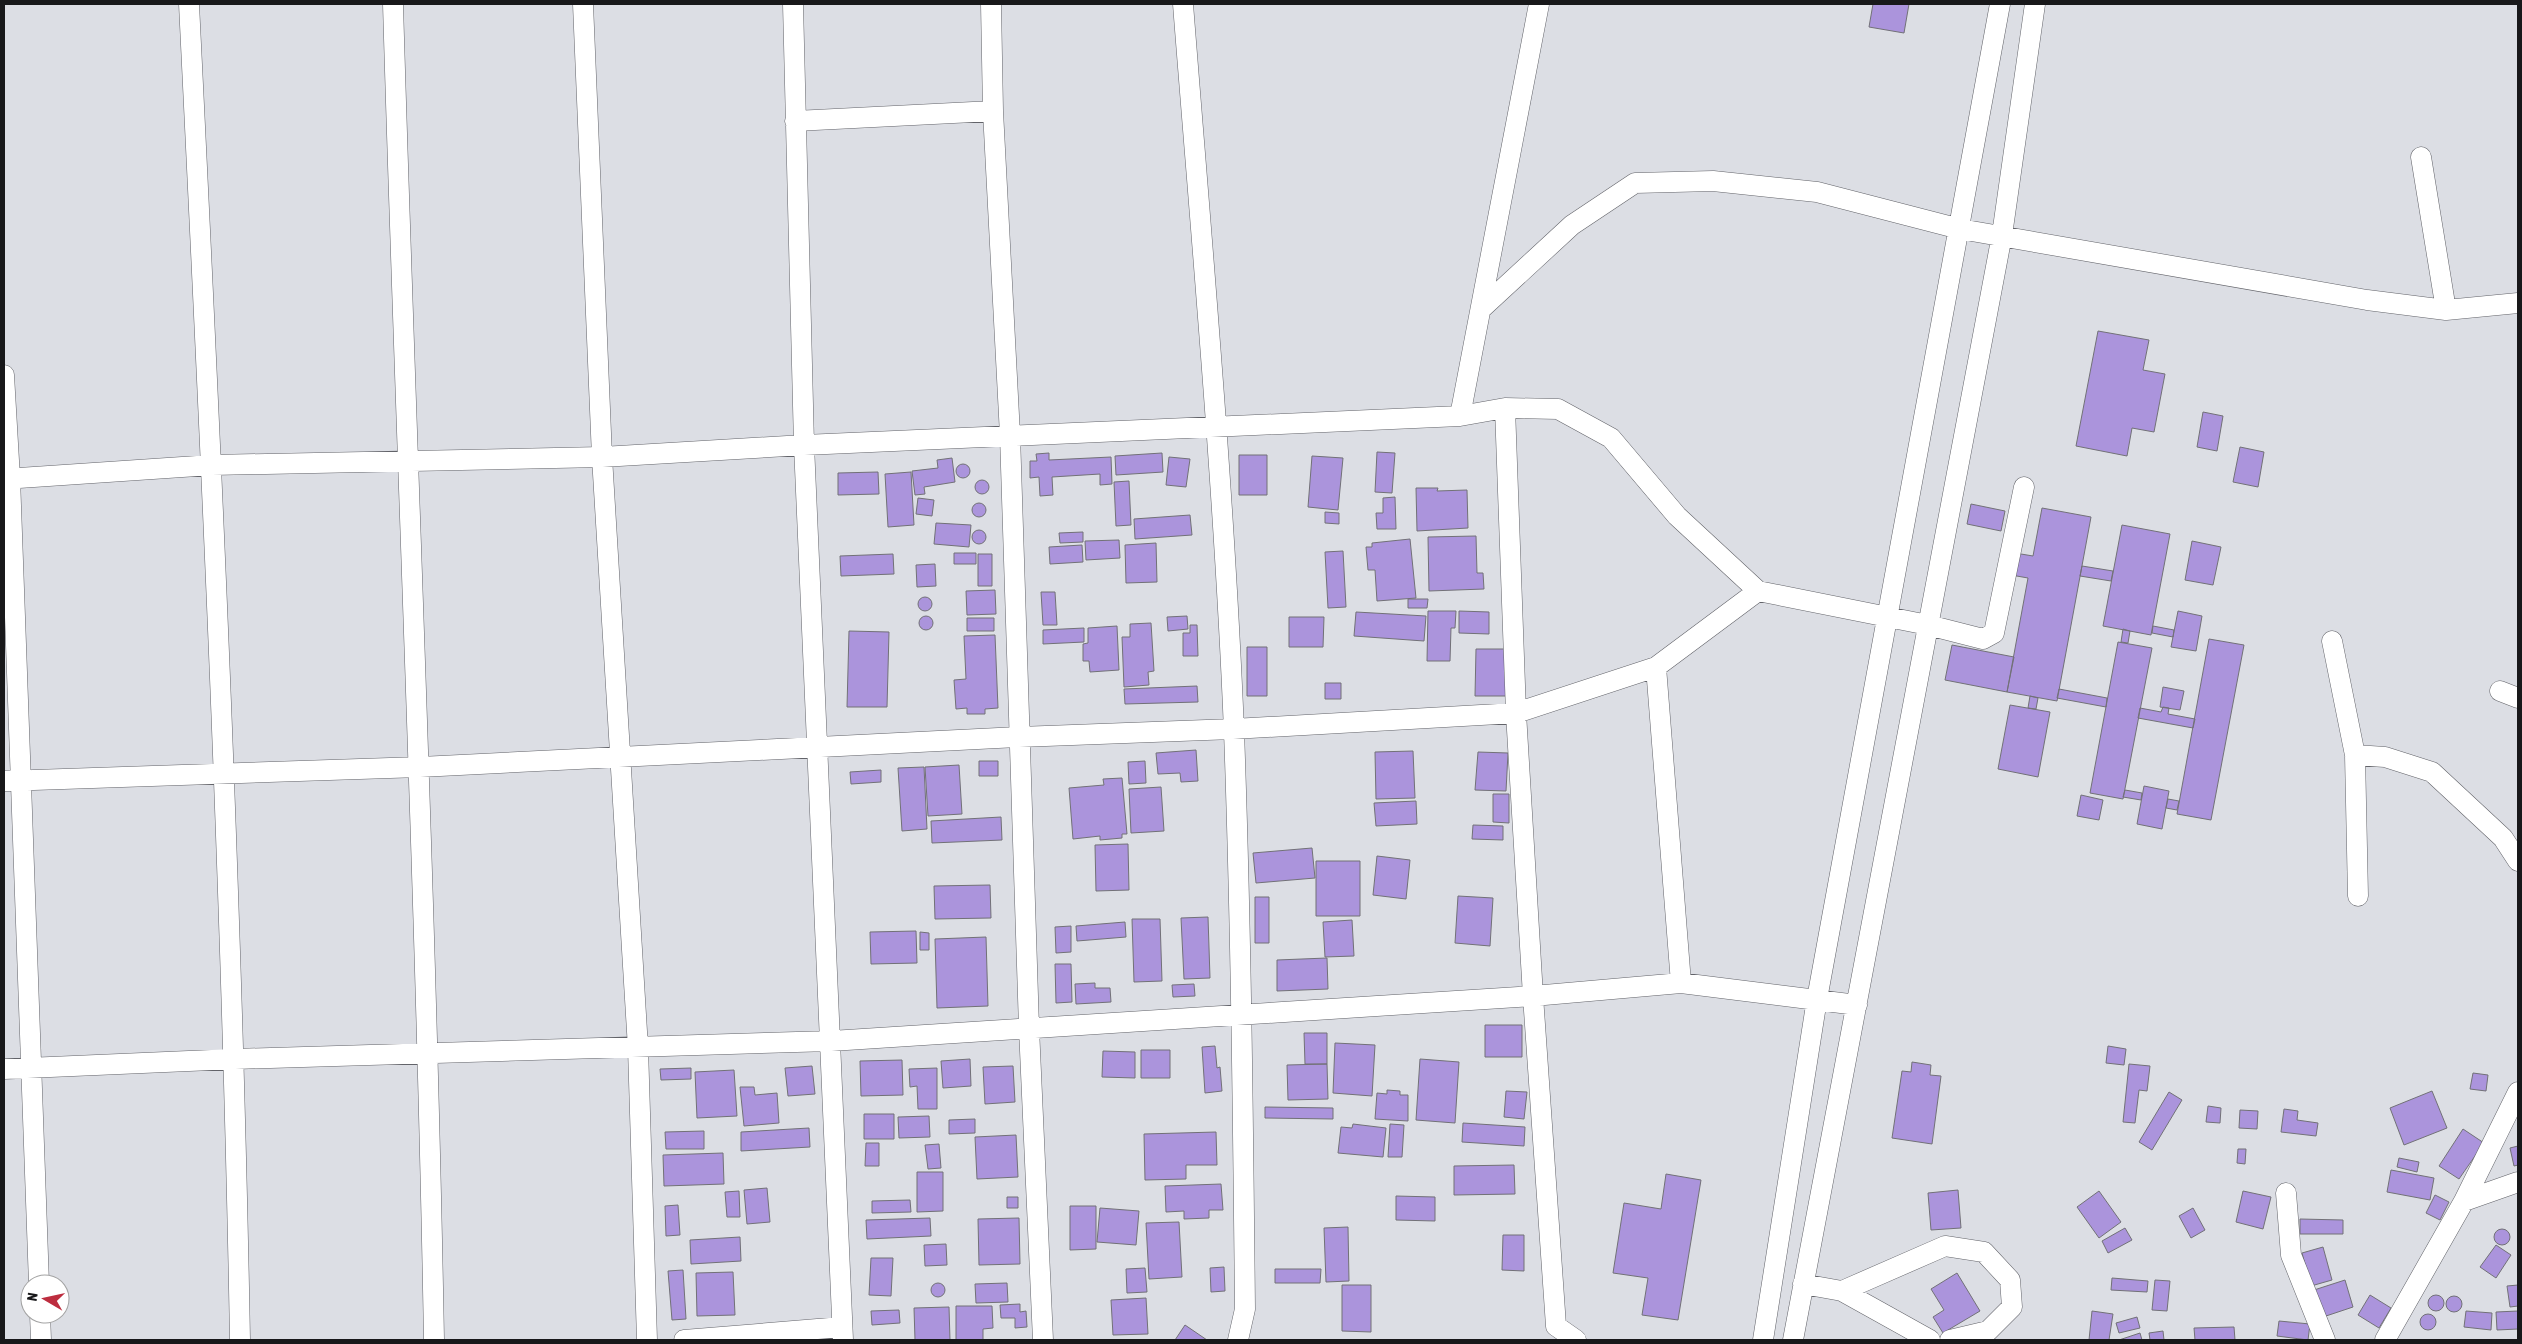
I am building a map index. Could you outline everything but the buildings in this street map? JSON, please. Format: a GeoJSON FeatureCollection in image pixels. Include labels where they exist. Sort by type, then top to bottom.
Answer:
{"type":"FeatureCollection","features":[{"type":"Feature","properties":{"kind":"street"},"geometry":{"type":"LineString","coordinates":[[189,4],[225,774],[235,1058],[240,1340]]}},
{"type":"Feature","properties":{"kind":"street"},"geometry":{"type":"LineString","coordinates":[[393,4],[407,460],[420,767],[429,1052],[434,1340]]}},
{"type":"Feature","properties":{"kind":"street"},"geometry":{"type":"LineString","coordinates":[[583,4],[602,457],[622,756],[638,1048],[647,1340]]}},
{"type":"Feature","properties":{"kind":"street"},"geometry":{"type":"LineString","coordinates":[[684,1340],[843,1334],[804,445],[792,4]]}},
{"type":"Feature","properties":{"kind":"street"},"geometry":{"type":"LineString","coordinates":[[991,4],[993,111],[1010,435],[1019,737],[1043,1340]]}},
{"type":"Feature","properties":{"kind":"street"},"geometry":{"type":"LineString","coordinates":[[1183,4],[1217,427],[1234,729],[1242,1014],[1246,1309],[1238,1340]]}},
{"type":"Feature","properties":{"kind":"street"},"geometry":{"type":"LineString","coordinates":[[1460,416],[1538,4]]}},
{"type":"Feature","properties":{"kind":"street"},"geometry":{"type":"LineString","coordinates":[[1763,1340],[1818,999],[2000,4]]}},
{"type":"Feature","properties":{"kind":"street"},"geometry":{"type":"LineString","coordinates":[[1793,1340],[2002,235],[2031,7]]}},
{"type":"Feature","properties":{"kind":"street"},"geometry":{"type":"LineString","coordinates":[[795,121],[993,111]]}},
{"type":"Feature","properties":{"kind":"street"},"geometry":{"type":"LineString","coordinates":[[2421,157],[2446,310]]}},
{"type":"Feature","properties":{"kind":"street"},"geometry":{"type":"LineString","coordinates":[[1481,309],[1572,225],[1635,183],[1713,181],[1817,192],[1960,229],[2366,300],[2446,310],[2518,303]]}},
{"type":"Feature","properties":{"kind":"street"},"geometry":{"type":"LineString","coordinates":[[4,374],[12,781],[31,1068],[39,1274]]}},
{"type":"Feature","properties":{"kind":"street"},"geometry":{"type":"LineString","coordinates":[[7,479],[212,465],[602,457],[1010,435],[1460,416],[1506,408],[1558,409],[1611,438],[1677,516],[1758,591],[1928,625],[1983,639],[1994,633],[2024,487]]}},
{"type":"Feature","properties":{"kind":"street"},"geometry":{"type":"LineString","coordinates":[[1506,408],[1516,712],[1556,1326],[1576,1340]]}},
{"type":"Feature","properties":{"kind":"street"},"geometry":{"type":"LineString","coordinates":[[12,781],[420,767],[1019,737],[1234,729],[1516,712],[1656,667],[1758,591]]}},
{"type":"Feature","properties":{"kind":"street"},"geometry":{"type":"LineString","coordinates":[[2332,641],[2355,755],[2358,896]]}},
{"type":"Feature","properties":{"kind":"street"},"geometry":{"type":"LineString","coordinates":[[1656,667],[1680,983]]}},
{"type":"Feature","properties":{"kind":"street"},"geometry":{"type":"LineString","coordinates":[[2500,691],[2518,698]]}},
{"type":"Feature","properties":{"kind":"street"},"geometry":{"type":"LineString","coordinates":[[2355,755],[2385,757],[2432,772],[2503,838],[2518,861]]}},
{"type":"Feature","properties":{"kind":"street"},"geometry":{"type":"LineString","coordinates":[[4,1069],[235,1058],[831,1041],[1533,996],[1680,983],[1857,1005]]}},
{"type":"Feature","properties":{"kind":"street"},"geometry":{"type":"LineString","coordinates":[[2386,1340],[2464,1201],[2518,1092]]}},
{"type":"Feature","properties":{"kind":"street"},"geometry":{"type":"LineString","coordinates":[[2464,1201],[2518,1182]]}},
{"type":"Feature","properties":{"kind":"street"},"geometry":{"type":"LineString","coordinates":[[2286,1193],[2291,1255],[2325,1340]]}},
{"type":"Feature","properties":{"kind":"street"},"geometry":{"type":"LineString","coordinates":[[1842,1291],[1945,1246],[1984,1252],[2010,1280],[2012,1307],[1988,1331],[1950,1340]]}},
{"type":"Feature","properties":{"kind":"street"},"geometry":{"type":"LineString","coordinates":[[1804,1284],[1842,1291],[1930,1340]]}},
{"type":"Feature","properties":{"kind":"street"},"geometry":{"type":"LineString","coordinates":[[40,1324],[41,1340]]}}]}
